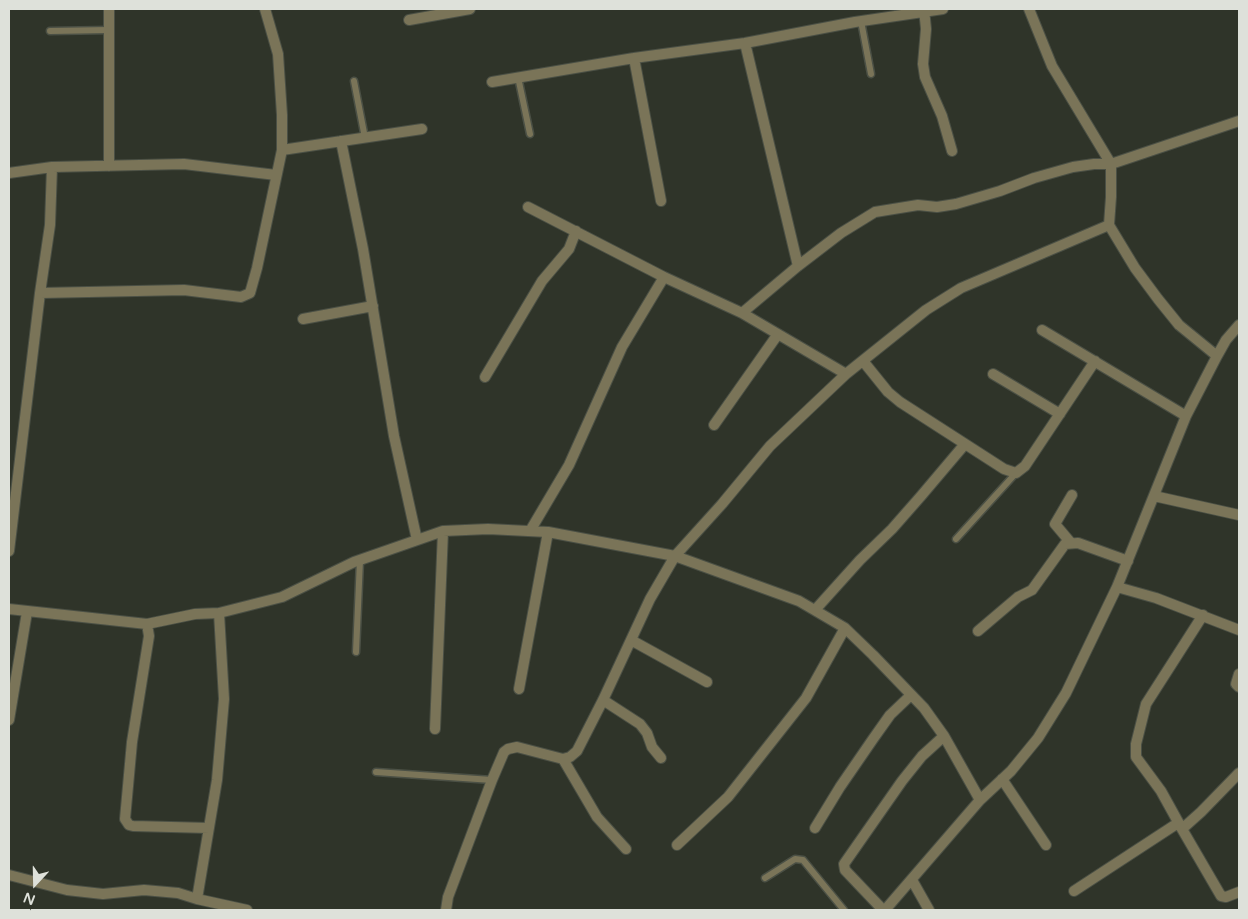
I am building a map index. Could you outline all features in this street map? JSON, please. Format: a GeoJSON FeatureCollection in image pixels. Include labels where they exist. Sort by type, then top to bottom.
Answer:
{"type":"FeatureCollection","features":[{"type":"Feature","properties":{"kind":"street"},"geometry":{"type":"LineString","coordinates":[[108,166],[109,9]]}},
{"type":"Feature","properties":{"kind":"street"},"geometry":{"type":"LineString","coordinates":[[40,293],[184,290],[241,297],[252,290],[282,150],[278,54],[265,9]]}},
{"type":"Feature","properties":{"kind":"street"},"geometry":{"type":"LineString","coordinates":[[409,20],[426,13],[470,9]]}},
{"type":"Feature","properties":{"kind":"street"},"geometry":{"type":"LineString","coordinates":[[492,82],[634,58],[745,43],[925,10],[943,9]]}},
{"type":"Feature","properties":{"kind":"street"},"geometry":{"type":"LineString","coordinates":[[1029,9],[1052,66],[1112,164],[1109,225],[1135,268],[1163,306],[1179,324],[1217,356]]}},
{"type":"Feature","properties":{"kind":"street"},"geometry":{"type":"LineString","coordinates":[[925,10],[926,28],[923,64],[925,77],[942,116],[952,151]]}},
{"type":"Feature","properties":{"kind":"street"},"geometry":{"type":"LineString","coordinates":[[745,43],[798,266]]}},
{"type":"Feature","properties":{"kind":"street"},"geometry":{"type":"LineString","coordinates":[[634,58],[662,201]]}},
{"type":"Feature","properties":{"kind":"street"},"geometry":{"type":"LineString","coordinates":[[742,313],[841,233],[875,212],[918,205],[937,207],[956,204],[1073,167],[1112,164],[1239,121]]}},
{"type":"Feature","properties":{"kind":"street"},"geometry":{"type":"LineString","coordinates":[[282,150],[422,129]]}},
{"type":"Feature","properties":{"kind":"street"},"geometry":{"type":"LineString","coordinates":[[342,141],[394,436],[417,540]]}},
{"type":"Feature","properties":{"kind":"street"},"geometry":{"type":"LineString","coordinates":[[9,173],[52,167],[184,164],[276,174]]}},
{"type":"Feature","properties":{"kind":"street"},"geometry":{"type":"LineString","coordinates":[[9,551],[50,225],[52,167]]}},
{"type":"Feature","properties":{"kind":"street"},"geometry":{"type":"LineString","coordinates":[[528,207],[664,277],[742,313],[846,374]]}},
{"type":"Feature","properties":{"kind":"street"},"geometry":{"type":"LineString","coordinates":[[446,910],[448,897],[504,752],[517,747],[563,759],[570,757],[577,751],[650,599],[675,556],[722,504],[770,446],[846,374],[926,310],[961,288],[1109,225]]}},
{"type":"Feature","properties":{"kind":"street"},"geometry":{"type":"LineString","coordinates":[[485,378],[542,281],[569,249],[576,231]]}},
{"type":"Feature","properties":{"kind":"street"},"geometry":{"type":"LineString","coordinates":[[530,531],[569,465],[622,347],[664,277]]}},
{"type":"Feature","properties":{"kind":"street"},"geometry":{"type":"LineString","coordinates":[[303,319],[372,306]]}},
{"type":"Feature","properties":{"kind":"street"},"geometry":{"type":"LineString","coordinates":[[944,736],[922,756],[902,781],[844,864],[845,870],[884,910],[980,800],[1011,771],[1038,738],[1066,692],[1128,561],[1186,416],[1226,340],[1239,325]]}},
{"type":"Feature","properties":{"kind":"street"},"geometry":{"type":"LineString","coordinates":[[1042,330],[1186,416]]}},
{"type":"Feature","properties":{"kind":"street"},"geometry":{"type":"LineString","coordinates":[[714,425],[778,334]]}},
{"type":"Feature","properties":{"kind":"street"},"geometry":{"type":"LineString","coordinates":[[863,361],[888,392],[1004,469],[1016,473],[1025,466],[1095,360]]}},
{"type":"Feature","properties":{"kind":"street"},"geometry":{"type":"LineString","coordinates":[[993,374],[1060,414]]}},
{"type":"Feature","properties":{"kind":"street"},"geometry":{"type":"LineString","coordinates":[[815,610],[921,496],[965,444]]}},
{"type":"Feature","properties":{"kind":"street"},"geometry":{"type":"LineString","coordinates":[[1071,543],[1055,524],[1072,494]]}},
{"type":"Feature","properties":{"kind":"street"},"geometry":{"type":"LineString","coordinates":[[1154,496],[1239,514]]}},
{"type":"Feature","properties":{"kind":"street"},"geometry":{"type":"LineString","coordinates":[[9,609],[147,624],[195,614],[219,613],[282,597],[360,560],[442,531],[488,529],[548,532],[675,556],[799,601],[846,628],[924,708],[944,736],[980,800]]}},
{"type":"Feature","properties":{"kind":"street"},"geometry":{"type":"LineString","coordinates":[[434,729],[442,531]]}},
{"type":"Feature","properties":{"kind":"street"},"geometry":{"type":"LineString","coordinates":[[519,689],[548,532]]}},
{"type":"Feature","properties":{"kind":"street"},"geometry":{"type":"LineString","coordinates":[[978,631],[1018,597],[1032,590],[1065,544],[1071,543],[1092,548],[1128,561]]}},
{"type":"Feature","properties":{"kind":"street"},"geometry":{"type":"LineString","coordinates":[[1116,588],[1156,598],[1239,630]]}},
{"type":"Feature","properties":{"kind":"street"},"geometry":{"type":"LineString","coordinates":[[9,720],[27,612]]}},
{"type":"Feature","properties":{"kind":"street"},"geometry":{"type":"LineString","coordinates":[[197,899],[217,780],[224,699],[219,613]]}},
{"type":"Feature","properties":{"kind":"street"},"geometry":{"type":"LineString","coordinates":[[1203,615],[1146,704],[1136,744],[1136,757],[1161,791],[1220,896],[1226,898],[1239,892]]}},
{"type":"Feature","properties":{"kind":"street"},"geometry":{"type":"LineString","coordinates":[[147,624],[149,636],[132,742],[126,819],[129,825],[133,826],[209,828]]}},
{"type":"Feature","properties":{"kind":"street"},"geometry":{"type":"LineString","coordinates":[[677,846],[728,798],[806,698],[846,628]]}},
{"type":"Feature","properties":{"kind":"street"},"geometry":{"type":"LineString","coordinates":[[631,640],[707,682]]}},
{"type":"Feature","properties":{"kind":"street"},"geometry":{"type":"LineString","coordinates":[[1239,674],[1236,684],[1239,687]]}},
{"type":"Feature","properties":{"kind":"street"},"geometry":{"type":"LineString","coordinates":[[815,828],[840,787],[890,715],[911,695]]}},
{"type":"Feature","properties":{"kind":"street"},"geometry":{"type":"LineString","coordinates":[[603,700],[640,724],[647,733],[652,747],[661,758]]}},
{"type":"Feature","properties":{"kind":"street"},"geometry":{"type":"LineString","coordinates":[[563,759],[597,817],[626,849]]}},
{"type":"Feature","properties":{"kind":"street"},"geometry":{"type":"LineString","coordinates":[[1074,891],[1201,812],[1239,773]]}},
{"type":"Feature","properties":{"kind":"street"},"geometry":{"type":"LineString","coordinates":[[1002,779],[1046,845]]}},
{"type":"Feature","properties":{"kind":"street"},"geometry":{"type":"LineString","coordinates":[[9,875],[67,890],[103,894],[144,890],[178,894],[246,910]]}},
{"type":"Feature","properties":{"kind":"street"},"geometry":{"type":"LineString","coordinates":[[912,880],[930,910]]}},
{"type":"Feature","properties":{"kind":"lane"},"geometry":{"type":"LineString","coordinates":[[861,21],[871,74]]}},
{"type":"Feature","properties":{"kind":"lane"},"geometry":{"type":"LineString","coordinates":[[50,31],[109,30]]}},
{"type":"Feature","properties":{"kind":"lane"},"geometry":{"type":"LineString","coordinates":[[518,77],[530,134]]}},
{"type":"Feature","properties":{"kind":"lane"},"geometry":{"type":"LineString","coordinates":[[354,81],[365,138]]}},
{"type":"Feature","properties":{"kind":"lane"},"geometry":{"type":"LineString","coordinates":[[956,539],[1016,473]]}},
{"type":"Feature","properties":{"kind":"lane"},"geometry":{"type":"LineString","coordinates":[[356,652],[360,560]]}},
{"type":"Feature","properties":{"kind":"lane"},"geometry":{"type":"LineString","coordinates":[[376,772],[492,780]]}},
{"type":"Feature","properties":{"kind":"lane"},"geometry":{"type":"LineString","coordinates":[[765,878],[795,859],[803,860],[844,910]]}}]}
